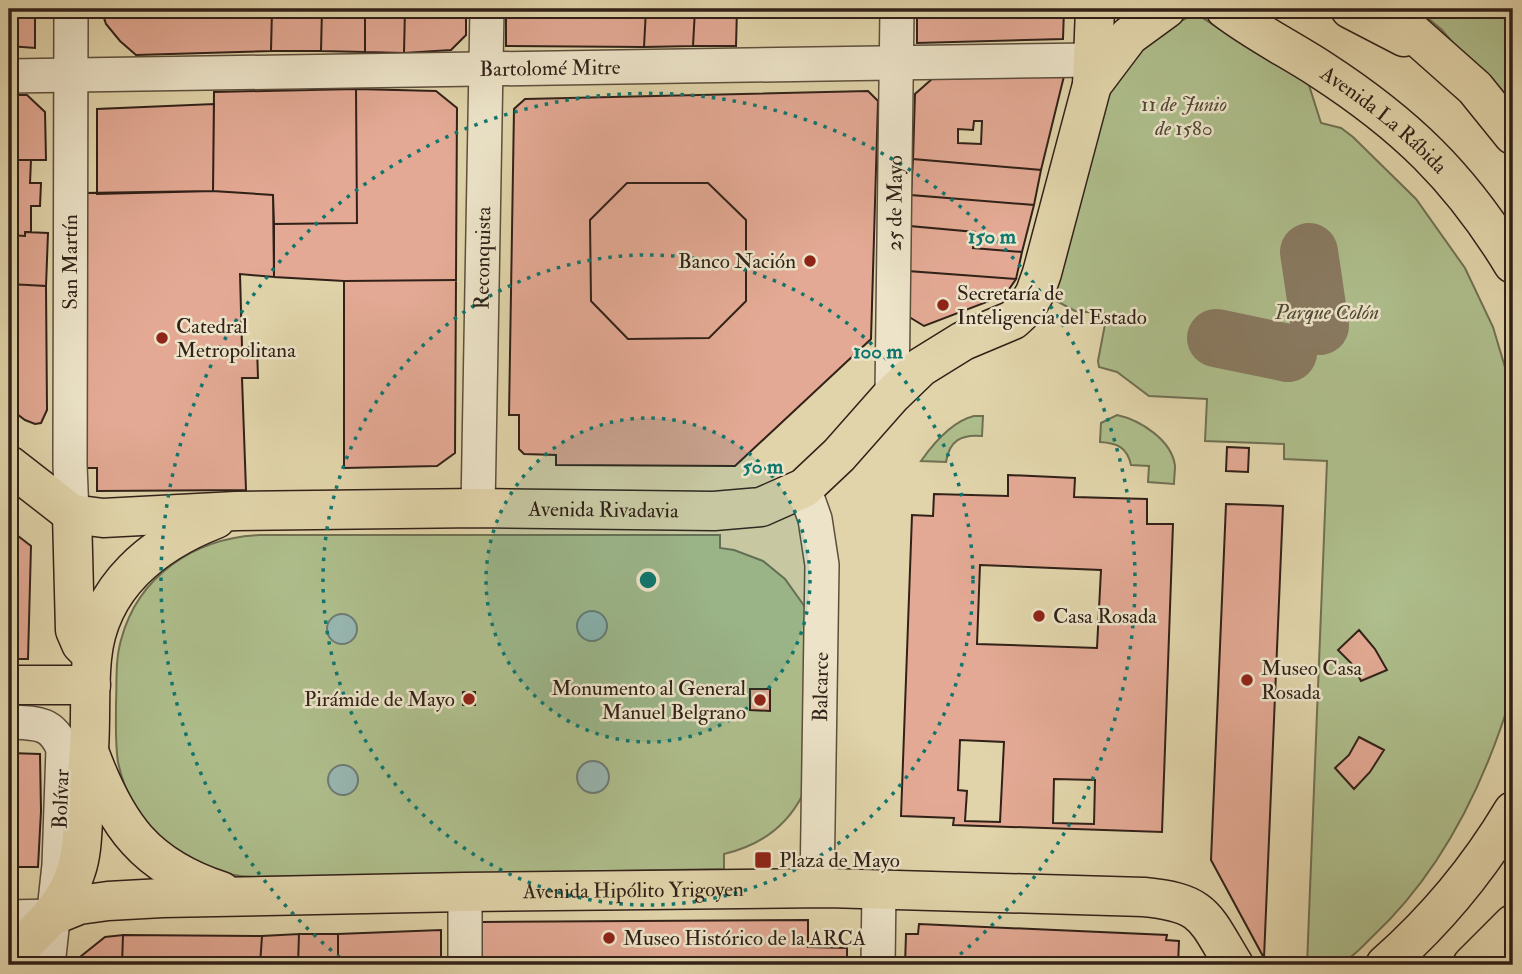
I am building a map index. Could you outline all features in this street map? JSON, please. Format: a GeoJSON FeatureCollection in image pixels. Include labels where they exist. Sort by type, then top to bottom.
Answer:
{"type":"FeatureCollection","features":[{"type":"Feature","properties":{"kind":"main road"},"geometry":{"type":"LineString","coordinates":[[1092,73],[1094,9]]}},
{"type":"Feature","properties":{"kind":"main road"},"geometry":{"type":"LineString","coordinates":[[1092,73],[1129,36],[1166,9]]}},
{"type":"Feature","properties":{"kind":"main road","name":"Avenida La Rábida"},"geometry":{"type":"LineString","coordinates":[[1225,9],[1366,100],[1417,142],[1474,203],[1513,264]]}},
{"type":"Feature","properties":{"kind":"main road"},"geometry":{"type":"LineString","coordinates":[[1350,9],[1436,55]]}},
{"type":"Feature","properties":{"kind":"main road"},"geometry":{"type":"LineString","coordinates":[[1386,9],[1475,88],[1513,135]]}},
{"type":"Feature","properties":{"kind":"main road","name":"Avenida Rivadavia"},"geometry":{"type":"LineString","coordinates":[[72,514],[103,518],[236,511],[478,508],[714,512],[745,510],[777,502],[804,488],[839,455],[920,367],[963,341],[1013,320],[1026,308],[1042,273],[1092,73]]}},
{"type":"Feature","properties":{"kind":"main road"},"geometry":{"type":"LineString","coordinates":[[9,685],[91,670],[75,630],[72,514],[12,472]]}},
{"type":"Feature","properties":{"kind":"main road","name":"Bolívar"},"geometry":{"type":"LineString","coordinates":[[52,916],[70,887],[78,866],[89,750],[91,670],[108,605],[127,576],[154,551],[190,529],[236,511]]}},
{"type":"Feature","properties":{"kind":"main road","name":"Bolívar"},"geometry":{"type":"LineString","coordinates":[[89,750],[111,802],[143,848],[172,871],[202,885],[240,897]]}},
{"type":"Feature","properties":{"kind":"main road"},"geometry":{"type":"LineString","coordinates":[[1385,965],[1415,939],[1442,908],[1473,870],[1513,811]]}},
{"type":"Feature","properties":{"kind":"main road","name":"Avenida Hipólito Yrigoyen"},"geometry":{"type":"LineString","coordinates":[[52,916],[93,902],[465,892],[817,888],[1144,897],[1190,905],[1208,923]]}},
{"type":"Feature","properties":{"kind":"main road"},"geometry":{"type":"LineString","coordinates":[[9,958],[52,916]]}},
{"type":"Feature","properties":{"kind":"main road"},"geometry":{"type":"LineString","coordinates":[[1204,965],[1208,923]]}},
{"type":"Feature","properties":{"kind":"main road"},"geometry":{"type":"LineString","coordinates":[[1208,923],[1234,965]]}},
{"type":"Feature","properties":{"kind":"main road"},"geometry":{"type":"LineString","coordinates":[[1472,965],[1513,924]]}},
{"type":"Feature","properties":{"kind":"street","name":"San Martín"},"geometry":{"type":"LineString","coordinates":[[71,9],[69,75],[72,514]]}},
{"type":"Feature","properties":{"kind":"street","name":"Reconquista"},"geometry":{"type":"LineString","coordinates":[[478,508],[487,9]]}},
{"type":"Feature","properties":{"kind":"street","name":"25 de Mayo"},"geometry":{"type":"LineString","coordinates":[[892,395],[897,9]]}},
{"type":"Feature","properties":{"kind":"street","name":"Bartolomé Mitre"},"geometry":{"type":"LineString","coordinates":[[9,76],[896,65],[1092,73]]}},
{"type":"Feature","properties":{"kind":"street","name":"Balcarce"},"geometry":{"type":"LineString","coordinates":[[804,488],[815,519],[822,565],[817,888]]}},
{"type":"Feature","properties":{"kind":"street","name":"Bolívar"},"geometry":{"type":"LineString","coordinates":[[9,722],[44,725],[59,738],[63,749],[59,865],[48,965]]}},
{"type":"Feature","properties":{"kind":"street"},"geometry":{"type":"LineString","coordinates":[[878,965],[879,889]]}},
{"type":"Feature","properties":{"kind":"street"},"geometry":{"type":"LineString","coordinates":[[465,892],[465,965]]}},
{"type":"Feature","properties":{"kind":"street"},"geometry":{"type":"LineString","coordinates":[[9,917],[52,916]]}},
{"type":"Feature","properties":{"kind":"green space"},"geometry":{"type":"Polygon","coordinates":[[[1417,9],[1513,9],[1513,113],[1442,30],[1417,9]]]}},
{"type":"Feature","properties":{"kind":"green space","name":"Parque Colón"},"geometry":{"type":"Polygon","coordinates":[[[1194,15],[1307,79],[1321,123],[1341,128],[1353,137],[1416,199],[1465,268],[1493,327],[1513,394],[1513,690],[1490,758],[1441,854],[1397,911],[1372,937],[1350,957],[1331,966],[1307,965],[1327,461],[1284,459],[1284,444],[1205,441],[1207,399],[1149,396],[1117,372],[1099,367],[1107,314],[1075,311],[1049,297],[1108,91],[1146,43],[1171,25],[1194,15]]]}},
{"type":"Feature","properties":{"kind":"green space"},"geometry":{"type":"Polygon","coordinates":[[[1117,415],[1145,426],[1168,448],[1175,466],[1174,484],[1148,482],[1149,466],[1131,465],[1127,454],[1120,447],[1100,442],[1101,423],[1117,415]]]}},
{"type":"Feature","properties":{"kind":"green space"},"geometry":{"type":"Polygon","coordinates":[[[974,416],[983,416],[982,436],[968,436],[957,440],[950,449],[946,462],[921,461],[951,428],[974,416]]]}},
{"type":"Feature","properties":{"kind":"green space","name":"Plaza de Mayo"},"geometry":{"type":"Polygon","coordinates":[[[259,535],[720,535],[720,548],[734,550],[763,561],[785,579],[805,607],[802,796],[788,817],[770,834],[748,846],[724,854],[724,869],[254,877],[207,868],[166,844],[150,827],[125,786],[116,748],[118,656],[129,617],[155,579],[191,553],[212,544],[259,535]]]}},
{"type":"Feature","properties":{"kind":"water"},"geometry":{"type":"Polygon","coordinates":[[[592,611],[598,612],[606,620],[606,632],[598,640],[592,641],[586,640],[578,632],[577,626],[578,620],[586,612],[592,611]]]}},
{"type":"Feature","properties":{"kind":"water"},"geometry":{"type":"Polygon","coordinates":[[[342,614],[353,618],[357,629],[353,640],[342,644],[331,640],[327,629],[331,618],[342,614]]]}},
{"type":"Feature","properties":{"kind":"water"},"geometry":{"type":"Polygon","coordinates":[[[593,761],[604,766],[609,777],[604,788],[593,793],[582,788],[577,777],[582,766],[593,761]]]}},
{"type":"Feature","properties":{"kind":"water"},"geometry":{"type":"Polygon","coordinates":[[[343,765],[354,769],[358,780],[354,791],[343,795],[332,791],[328,780],[332,769],[343,765]]]}},
{"type":"Feature","properties":{"kind":"building"},"geometry":{"type":"Polygon","coordinates":[[[9,9],[35,9],[35,48],[9,46],[9,9]]]}},
{"type":"Feature","properties":{"kind":"building"},"geometry":{"type":"Polygon","coordinates":[[[101,9],[272,9],[271,51],[136,55],[106,24],[101,9]]]}},
{"type":"Feature","properties":{"kind":"building"},"geometry":{"type":"Polygon","coordinates":[[[272,9],[322,9],[321,51],[271,51],[272,9]]]}},
{"type":"Feature","properties":{"kind":"building"},"geometry":{"type":"Polygon","coordinates":[[[322,9],[365,9],[365,52],[321,51],[322,9]]]}},
{"type":"Feature","properties":{"kind":"building"},"geometry":{"type":"Polygon","coordinates":[[[365,9],[405,9],[404,53],[365,52],[365,9]]]}},
{"type":"Feature","properties":{"kind":"building"},"geometry":{"type":"Polygon","coordinates":[[[405,9],[466,9],[466,35],[451,50],[404,53],[405,9]]]}},
{"type":"Feature","properties":{"kind":"building"},"geometry":{"type":"Polygon","coordinates":[[[506,9],[646,9],[644,47],[506,46],[506,9]]]}},
{"type":"Feature","properties":{"kind":"building"},"geometry":{"type":"Polygon","coordinates":[[[646,9],[695,9],[693,46],[644,47],[646,9]]]}},
{"type":"Feature","properties":{"kind":"building"},"geometry":{"type":"Polygon","coordinates":[[[695,9],[737,9],[736,46],[693,46],[695,9]]]}},
{"type":"Feature","properties":{"kind":"building"},"geometry":{"type":"Polygon","coordinates":[[[917,9],[1064,9],[1063,39],[917,43],[917,9]]]}},
{"type":"Feature","properties":{"kind":"building"},"geometry":{"type":"Polygon","coordinates":[[[1064,76],[1041,170],[913,159],[915,94],[932,79],[1064,76]],[[974,121],[973,130],[958,129],[958,143],[981,144],[982,121],[974,121]]]}},
{"type":"Feature","properties":{"kind":"building"},"geometry":{"type":"Polygon","coordinates":[[[356,89],[436,91],[457,108],[456,280],[344,281],[274,277],[274,224],[357,223],[356,89]]]}},
{"type":"Feature","properties":{"kind":"building"},"geometry":{"type":"Polygon","coordinates":[[[356,89],[357,223],[274,224],[273,195],[213,191],[214,92],[356,89]]]}},
{"type":"Feature","properties":{"kind":"building","name":"Banco Nación"},"geometry":{"type":"Polygon","coordinates":[[[868,91],[878,101],[871,339],[735,466],[556,465],[556,455],[524,454],[519,449],[519,415],[509,415],[514,109],[525,99],[868,91]],[[627,183],[590,220],[591,301],[628,339],[709,338],[746,301],[746,220],[708,183],[627,183]]]}},
{"type":"Feature","properties":{"kind":"building"},"geometry":{"type":"Polygon","coordinates":[[[9,95],[27,95],[45,112],[46,160],[9,160],[9,95]]]}},
{"type":"Feature","properties":{"kind":"building"},"geometry":{"type":"Polygon","coordinates":[[[214,104],[213,191],[97,194],[97,109],[214,104]]]}},
{"type":"Feature","properties":{"kind":"building"},"geometry":{"type":"Polygon","coordinates":[[[913,159],[1041,170],[1034,205],[911,195],[913,159]]]}},
{"type":"Feature","properties":{"kind":"building"},"geometry":{"type":"Polygon","coordinates":[[[9,160],[17,160],[17,196],[9,196],[9,160]]]}},
{"type":"Feature","properties":{"kind":"building"},"geometry":{"type":"Polygon","coordinates":[[[17,160],[31,160],[30,183],[41,183],[40,206],[31,206],[31,232],[25,232],[25,236],[9,235],[9,196],[17,196],[17,160]]]}},
{"type":"Feature","properties":{"kind":"building"},"geometry":{"type":"Polygon","coordinates":[[[627,183],[708,183],[746,220],[746,301],[709,338],[628,339],[591,301],[590,220],[627,183]]]}},
{"type":"Feature","properties":{"kind":"building","name":"Catedral Metropolitana"},"geometry":{"type":"Polygon","coordinates":[[[213,191],[273,195],[274,277],[240,274],[242,347],[257,347],[258,378],[242,378],[246,490],[97,491],[97,468],[84,468],[83,193],[213,191]]]}},
{"type":"Feature","properties":{"kind":"building"},"geometry":{"type":"Polygon","coordinates":[[[911,195],[1034,205],[1022,252],[973,248],[975,232],[910,226],[911,195]]]}},
{"type":"Feature","properties":{"kind":"building"},"geometry":{"type":"Polygon","coordinates":[[[910,226],[975,232],[973,248],[1022,252],[1016,279],[908,271],[910,226]]]}},
{"type":"Feature","properties":{"kind":"building"},"geometry":{"type":"Polygon","coordinates":[[[25,232],[48,233],[46,286],[9,284],[9,235],[25,236],[25,232]]]}},
{"type":"Feature","properties":{"kind":"building","name":"Secretaría de Inteligencia del Estado"},"geometry":{"type":"Polygon","coordinates":[[[908,271],[1016,279],[1005,295],[924,326],[906,315],[908,271]]]}},
{"type":"Feature","properties":{"kind":"building"},"geometry":{"type":"Polygon","coordinates":[[[456,280],[455,453],[437,466],[344,468],[344,281],[456,280]]]}},
{"type":"Feature","properties":{"kind":"building"},"geometry":{"type":"Polygon","coordinates":[[[9,284],[46,286],[47,410],[41,423],[25,420],[9,408],[9,284]]]}},
{"type":"Feature","properties":{"kind":"building"},"geometry":{"type":"Polygon","coordinates":[[[1227,447],[1249,448],[1248,472],[1226,471],[1227,447]]]}},
{"type":"Feature","properties":{"kind":"building"},"geometry":{"type":"Polygon","coordinates":[[[1008,475],[1075,478],[1074,497],[1147,499],[1147,524],[1173,524],[1162,832],[953,825],[954,818],[901,816],[912,515],[933,516],[934,494],[1008,496],[1008,475]],[[980,565],[977,644],[1097,648],[1101,570],[980,565]],[[960,740],[958,790],[967,791],[965,821],[1000,822],[1004,742],[960,740]],[[1054,779],[1053,823],[1094,824],[1095,780],[1054,779]]]}},
{"type":"Feature","properties":{"kind":"building","name":"Museo Casa Rosada"},"geometry":{"type":"Polygon","coordinates":[[[1226,504],[1283,506],[1264,958],[1211,860],[1226,504]]]}},
{"type":"Feature","properties":{"kind":"building"},"geometry":{"type":"Polygon","coordinates":[[[9,529],[31,546],[28,659],[9,659],[9,529]]]}},
{"type":"Feature","properties":{"kind":"building"},"geometry":{"type":"Polygon","coordinates":[[[1359,630],[1375,649],[1387,670],[1361,681],[1352,664],[1338,650],[1359,630]]]}},
{"type":"Feature","properties":{"kind":"building","name":"Monumento al General Manuel Belgrano"},"geometry":{"type":"Polygon","coordinates":[[[750,689],[770,689],[770,711],[750,710],[750,689]]]}},
{"type":"Feature","properties":{"kind":"building","name":"Pirámide de Mayo"},"geometry":{"type":"Polygon","coordinates":[[[463,692],[475,692],[475,705],[463,705],[463,692]]]}},
{"type":"Feature","properties":{"kind":"building"},"geometry":{"type":"Polygon","coordinates":[[[1359,737],[1384,750],[1370,772],[1354,789],[1335,768],[1349,755],[1359,737]]]}},
{"type":"Feature","properties":{"kind":"building"},"geometry":{"type":"Polygon","coordinates":[[[9,753],[40,754],[38,867],[9,867],[9,753]]]}},
{"type":"Feature","properties":{"kind":"building"},"geometry":{"type":"Polygon","coordinates":[[[808,920],[808,947],[847,948],[847,965],[661,965],[661,960],[637,961],[637,965],[482,965],[482,922],[808,920]]]}},
{"type":"Feature","properties":{"kind":"building"},"geometry":{"type":"Polygon","coordinates":[[[919,924],[1167,935],[1166,940],[1179,941],[1178,965],[905,965],[906,934],[918,934],[919,924]]]}},
{"type":"Feature","properties":{"kind":"building"},"geometry":{"type":"Polygon","coordinates":[[[441,930],[441,965],[338,965],[338,934],[441,930]]]}},
{"type":"Feature","properties":{"kind":"building"},"geometry":{"type":"Polygon","coordinates":[[[299,934],[338,934],[338,965],[298,965],[299,934]]]}},
{"type":"Feature","properties":{"kind":"building"},"geometry":{"type":"Polygon","coordinates":[[[299,934],[298,965],[260,965],[262,936],[299,934]]]}},
{"type":"Feature","properties":{"kind":"building"},"geometry":{"type":"Polygon","coordinates":[[[123,935],[262,936],[260,965],[122,965],[123,935]]]}},
{"type":"Feature","properties":{"kind":"building"},"geometry":{"type":"Polygon","coordinates":[[[123,935],[122,965],[70,965],[105,937],[123,935]]]}},
{"type":"Feature","properties":{"kind":"taxiway"},"geometry":{"type":"LineString","coordinates":[[1309,252],[1320,326]]}},
{"type":"Feature","properties":{"kind":"taxiway"},"geometry":{"type":"LineString","coordinates":[[1216,338],[1288,353]]}},
{"type":"Feature","properties":{"kind":"place","name":"Banco Nación"},"geometry":{"type":"Point","coordinates":[810,261]}},
{"type":"Feature","properties":{"kind":"place","name":"Secretaría de Inteligencia del Estado"},"geometry":{"type":"Point","coordinates":[943,305]}},
{"type":"Feature","properties":{"kind":"place","name":"Catedral Metropolitana"},"geometry":{"type":"Point","coordinates":[162,338]}},
{"type":"Feature","properties":{"kind":"place","name":"Casa Rosada"},"geometry":{"type":"Point","coordinates":[1039,616]}},
{"type":"Feature","properties":{"kind":"place","name":"Museo Casa Rosada"},"geometry":{"type":"Point","coordinates":[1247,680]}},
{"type":"Feature","properties":{"kind":"place","name":"Pirámide de Mayo"},"geometry":{"type":"Point","coordinates":[469,699]}},
{"type":"Feature","properties":{"kind":"place","name":"Monumento al General Manuel Belgrano"},"geometry":{"type":"Point","coordinates":[760,700]}},
{"type":"Feature","properties":{"kind":"place","name":"Plaza de Mayo"},"geometry":{"type":"Point","coordinates":[763,860]}},
{"type":"Feature","properties":{"kind":"place","name":"Museo Histórico de la ARCA"},"geometry":{"type":"Point","coordinates":[609,938]}},
{"type":"Feature","properties":{"kind":"park label","name":"11 de Junio de 1580"},"geometry":{"type":"Point","coordinates":[1184,116]}}]}
